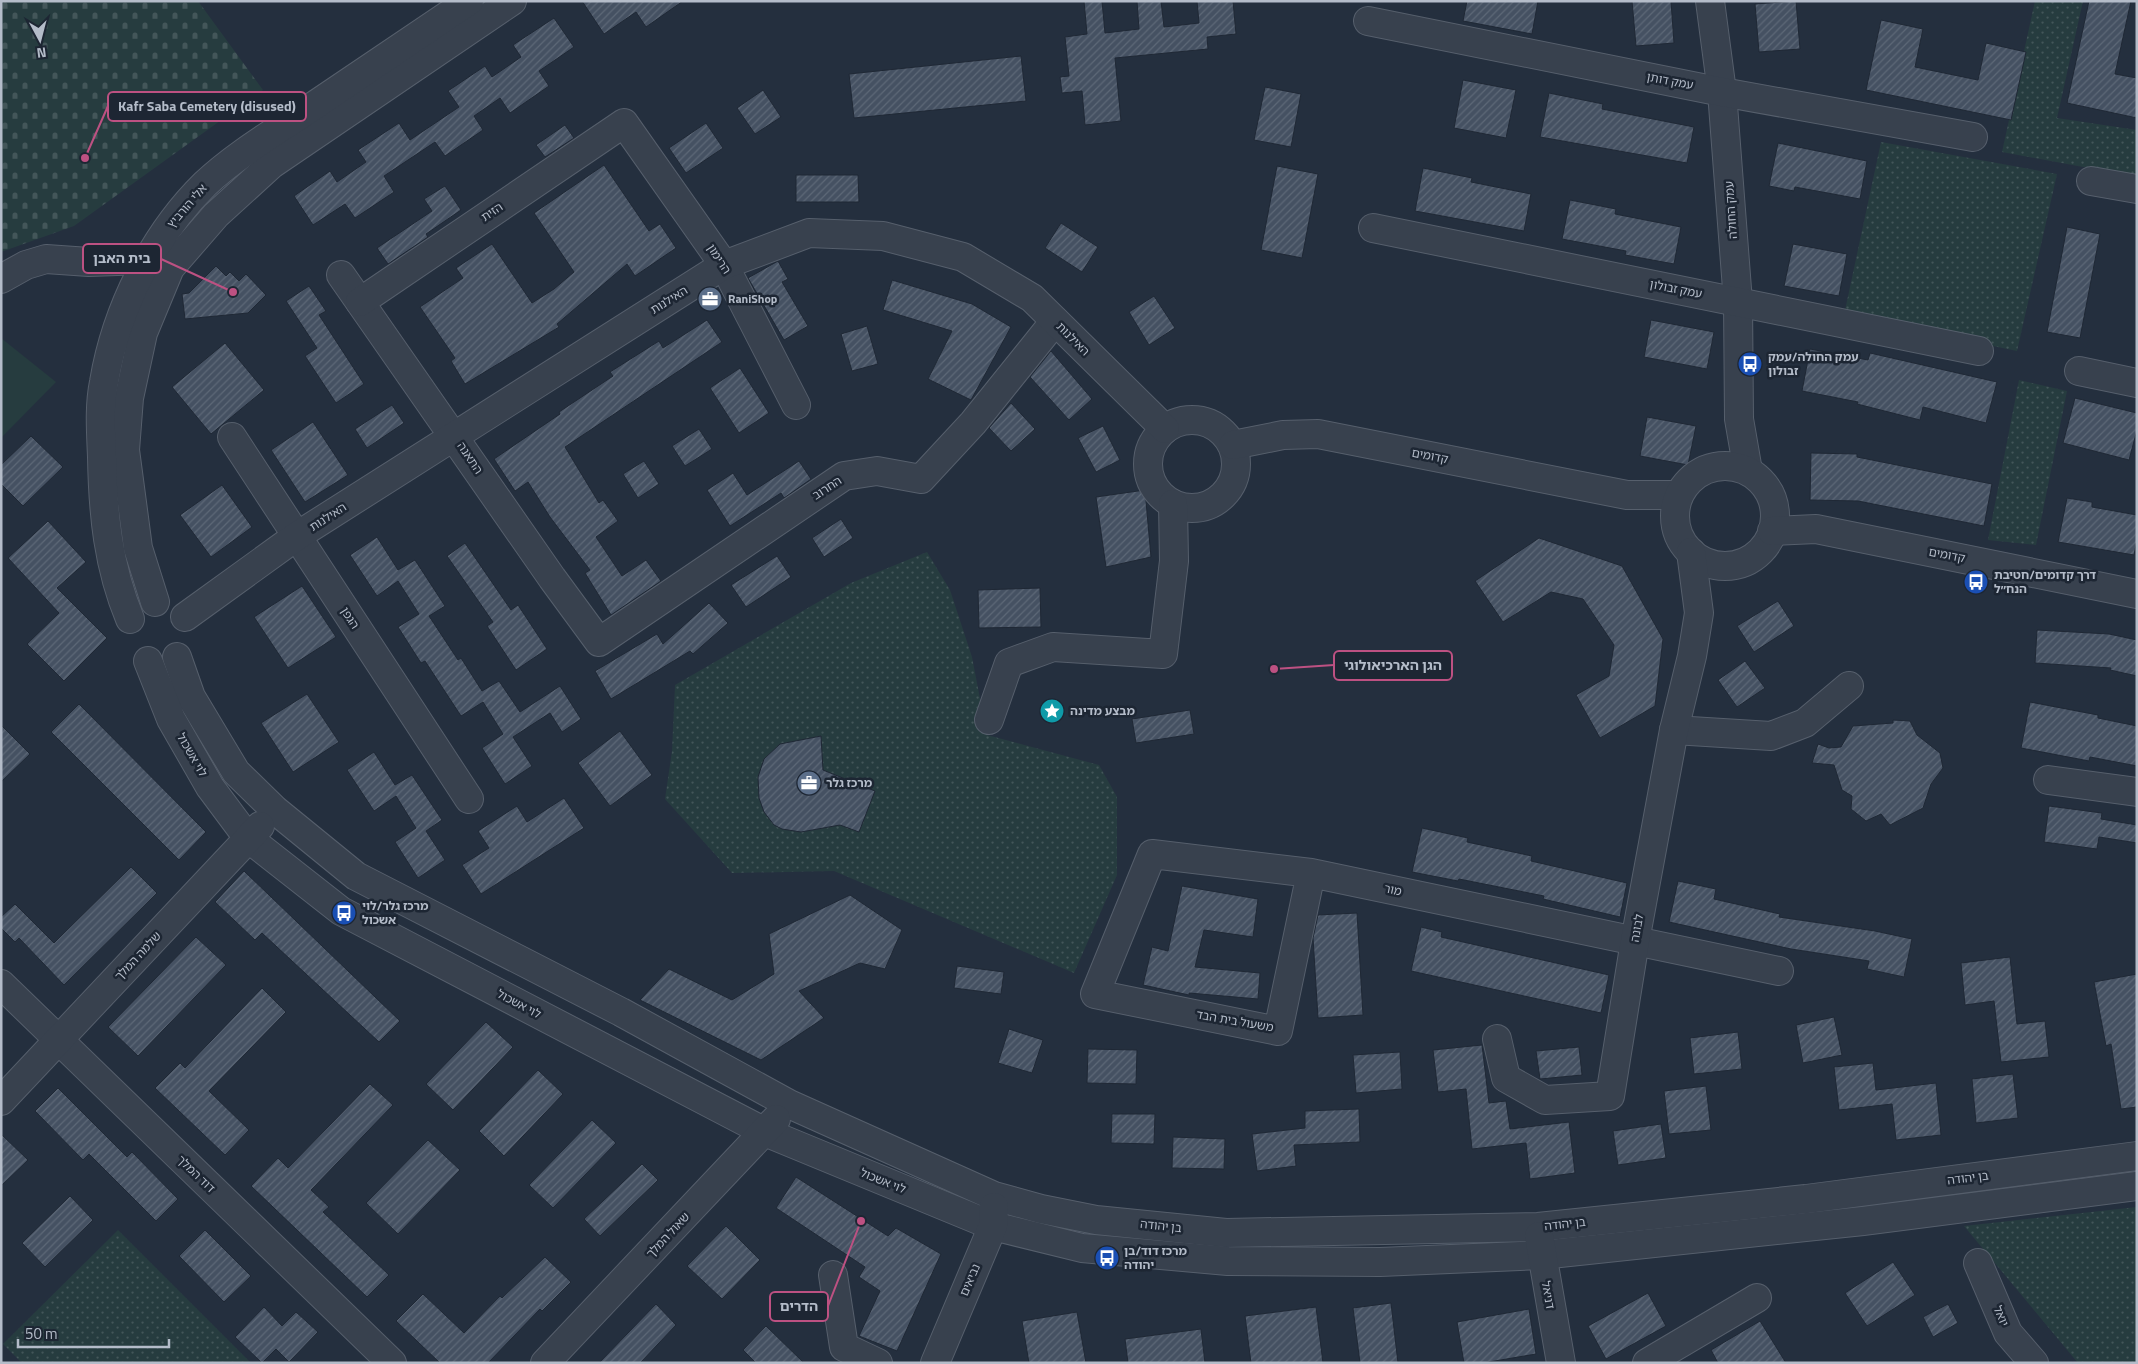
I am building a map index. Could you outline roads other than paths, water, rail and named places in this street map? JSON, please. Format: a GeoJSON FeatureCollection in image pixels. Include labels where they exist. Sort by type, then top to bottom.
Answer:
{"type":"FeatureCollection","features":[{"type":"Feature","properties":{"kind":"street","name":"אלי הורביץ"},"geometry":{"type":"LineString","coordinates":[[130,619],[111,564],[103,514],[100,420],[104,382],[120,321],[146,260],[174,220],[206,184],[250,149],[469,1]]}},
{"type":"Feature","properties":{"kind":"street"},"geometry":{"type":"LineString","coordinates":[[154,602],[138,548],[125,450],[129,398],[143,333],[170,268],[216,214],[272,164],[512,1]]}},
{"type":"Feature","properties":{"kind":"street","name":"עמק החולה"},"geometry":{"type":"LineString","coordinates":[[1710,1],[1722,92],[1738,302],[1739,419],[1748,471]]}},
{"type":"Feature","properties":{"kind":"street","name":"עמק דותן"},"geometry":{"type":"LineString","coordinates":[[1368,21],[1722,92],[1972,137]]}},
{"type":"Feature","properties":{"kind":"street","name":"הרימון"},"geometry":{"type":"LineString","coordinates":[[624,123],[724,265],[796,405]]}},
{"type":"Feature","properties":{"kind":"street","name":"הזית"},"geometry":{"type":"LineString","coordinates":[[360,302],[624,123]]}},
{"type":"Feature","properties":{"kind":"street"},"geometry":{"type":"LineString","coordinates":[[2091,181],[2137,189]]}},
{"type":"Feature","properties":{"kind":"street","name":"עמק זבולון"},"geometry":{"type":"LineString","coordinates":[[1373,228],[1979,351]]}},
{"type":"Feature","properties":{"kind":"street","name":"האילנות"},"geometry":{"type":"LineString","coordinates":[[185,617],[297,536],[724,265],[809,233],[883,236],[963,257],[1032,298],[1165,429]]}},
{"type":"Feature","properties":{"kind":"street"},"geometry":{"type":"LineString","coordinates":[[1,279],[26,265],[46,259],[89,262],[146,260]]}},
{"type":"Feature","properties":{"kind":"street","name":"התאנה"},"geometry":{"type":"LineString","coordinates":[[341,275],[552,578],[599,642]]}},
{"type":"Feature","properties":{"kind":"street","name":"החרוב"},"geometry":{"type":"LineString","coordinates":[[599,642],[844,476],[877,471],[921,479],[972,423],[1055,321]]}},
{"type":"Feature","properties":{"kind":"street"},"geometry":{"type":"LineString","coordinates":[[2078,371],[2137,382]]}},
{"type":"Feature","properties":{"kind":"street","name":"עמק החולה"},"geometry":{"type":"LineString","coordinates":[[1720,466],[1739,419]]}},
{"type":"Feature","properties":{"kind":"street"},"geometry":{"type":"LineString","coordinates":[[1188,420],[1204,421],[1224,432],[1233,445],[1237,462],[1235,477],[1226,493],[1214,503],[1204,507],[1188,508],[1173,504],[1160,494],[1152,484],[1148,469],[1152,447],[1165,429],[1174,424],[1188,420]]}},
{"type":"Feature","properties":{"kind":"street","name":"קדומים"},"geometry":{"type":"LineString","coordinates":[[1233,445],[1283,435],[1318,434],[1627,495],[1679,495]]}},
{"type":"Feature","properties":{"kind":"street","name":"הגפן"},"geometry":{"type":"LineString","coordinates":[[232,438],[469,798]]}},
{"type":"Feature","properties":{"kind":"street"},"geometry":{"type":"LineString","coordinates":[[1720,466],[1748,471],[1760,480],[1768,491],[1773,518],[1765,545],[1754,556],[1740,563],[1712,564],[1691,552],[1680,539],[1675,522],[1675,508],[1679,495],[1686,484],[1696,475],[1720,466]]}},
{"type":"Feature","properties":{"kind":"street","name":"קדומים"},"geometry":{"type":"LineString","coordinates":[[1627,495],[1675,522]]}},
{"type":"Feature","properties":{"kind":"street"},"geometry":{"type":"LineString","coordinates":[[989,720],[1009,663],[1053,647],[1163,654],[1174,561],[1173,504]]}},
{"type":"Feature","properties":{"kind":"street","name":"קדומים"},"geometry":{"type":"LineString","coordinates":[[1773,518],[1816,529],[2137,594]]}},
{"type":"Feature","properties":{"kind":"street","name":"לבונה"},"geometry":{"type":"LineString","coordinates":[[1496,1039],[1506,1078],[1545,1100],[1610,1096],[1635,941],[1674,730],[1692,656],[1699,613],[1691,552]]}},
{"type":"Feature","properties":{"kind":"street","name":"לבונה"},"geometry":{"type":"LineString","coordinates":[[1699,613],[1723,565]]}},
{"type":"Feature","properties":{"kind":"street"},"geometry":{"type":"LineString","coordinates":[[154,602],[172,604],[185,617],[188,625],[187,643],[176,657],[158,663],[148,661],[139,656],[128,639],[130,619],[145,604],[154,602]]}},
{"type":"Feature","properties":{"kind":"street"},"geometry":{"type":"LineString","coordinates":[[176,657],[190,697],[236,772],[275,810],[356,876],[621,1012],[789,1104],[994,1196]]}},
{"type":"Feature","properties":{"kind":"street","name":"לוי אשכול"},"geometry":{"type":"LineString","coordinates":[[148,661],[171,719],[210,787],[248,838],[341,911],[765,1132],[993,1226]]}},
{"type":"Feature","properties":{"kind":"street"},"geometry":{"type":"LineString","coordinates":[[1674,730],[1771,736],[1805,723],[1849,686]]}},
{"type":"Feature","properties":{"kind":"street"},"geometry":{"type":"LineString","coordinates":[[2048,780],[2137,792]]}},
{"type":"Feature","properties":{"kind":"street","name":"שלמה המלך"},"geometry":{"type":"LineString","coordinates":[[1,1101],[275,810]]}},
{"type":"Feature","properties":{"kind":"street","name":"מור"},"geometry":{"type":"LineString","coordinates":[[1095,994],[1152,854],[1311,873],[1779,971]]}},
{"type":"Feature","properties":{"kind":"street","name":"משעול בית הבד"},"geometry":{"type":"LineString","coordinates":[[1095,994],[1278,1031],[1311,873]]}},
{"type":"Feature","properties":{"kind":"street","name":"דוד המלך"},"geometry":{"type":"LineString","coordinates":[[1,984],[392,1363]]}},
{"type":"Feature","properties":{"kind":"street","name":"שאול המלך"},"geometry":{"type":"LineString","coordinates":[[545,1363],[765,1132],[789,1104]]}},
{"type":"Feature","properties":{"kind":"street","name":"בן יהודה"},"geometry":{"type":"LineString","coordinates":[[994,1196],[1041,1209],[1096,1220],[1226,1233],[1538,1227],[1806,1199],[2137,1156]]}},
{"type":"Feature","properties":{"kind":"street"},"geometry":{"type":"LineString","coordinates":[[993,1226],[1082,1248],[1228,1261],[1380,1262],[1541,1255],[1863,1221],[2137,1186]]}},
{"type":"Feature","properties":{"kind":"street","name":"נביאים"},"geometry":{"type":"LineString","coordinates":[[935,1363],[993,1226],[994,1196]]}},
{"type":"Feature","properties":{"kind":"street","name":"דניאל"},"geometry":{"type":"LineString","coordinates":[[1538,1227],[1541,1255],[1561,1363]]}},
{"type":"Feature","properties":{"kind":"street","name":"יואל"},"geometry":{"type":"LineString","coordinates":[[1978,1263],[2008,1333],[2034,1363]]}},
{"type":"Feature","properties":{"kind":"street"},"geometry":{"type":"LineString","coordinates":[[833,1275],[844,1347],[878,1363]]}},
{"type":"Feature","properties":{"kind":"street"},"geometry":{"type":"LineString","coordinates":[[1647,1363],[1757,1298]]}},
{"type":"Feature","properties":{"kind":"place","name":"Kafr Saba Cemetery (disused)"},"geometry":{"type":"Point","coordinates":[85,158]}},
{"type":"Feature","properties":{"kind":"place","name":"בית האבן"},"geometry":{"type":"Point","coordinates":[233,292]}},
{"type":"Feature","properties":{"kind":"place","name":"RaniShop"},"geometry":{"type":"Point","coordinates":[710,299]}},
{"type":"Feature","properties":{"kind":"place","name":"עמק החולה/עמק זבולון"},"geometry":{"type":"Point","coordinates":[1750,364]}},
{"type":"Feature","properties":{"kind":"place","name":"דרך קדומים/חטיבת הנח״ל"},"geometry":{"type":"Point","coordinates":[1976,582]}},
{"type":"Feature","properties":{"kind":"place","name":"הגן הארכיאולוגי"},"geometry":{"type":"Point","coordinates":[1274,669]}},
{"type":"Feature","properties":{"kind":"place","name":"מבצע מדינה"},"geometry":{"type":"Point","coordinates":[1052,711]}},
{"type":"Feature","properties":{"kind":"place","name":"מרכז גלר"},"geometry":{"type":"Point","coordinates":[809,783]}},
{"type":"Feature","properties":{"kind":"place","name":"מרכז גלר/לוי אשכול"},"geometry":{"type":"Point","coordinates":[344,913]}},
{"type":"Feature","properties":{"kind":"place","name":"הדרים"},"geometry":{"type":"Point","coordinates":[861,1221]}},
{"type":"Feature","properties":{"kind":"place","name":"מרכז דוד/בן יהודה"},"geometry":{"type":"Point","coordinates":[1107,1258]}}]}
